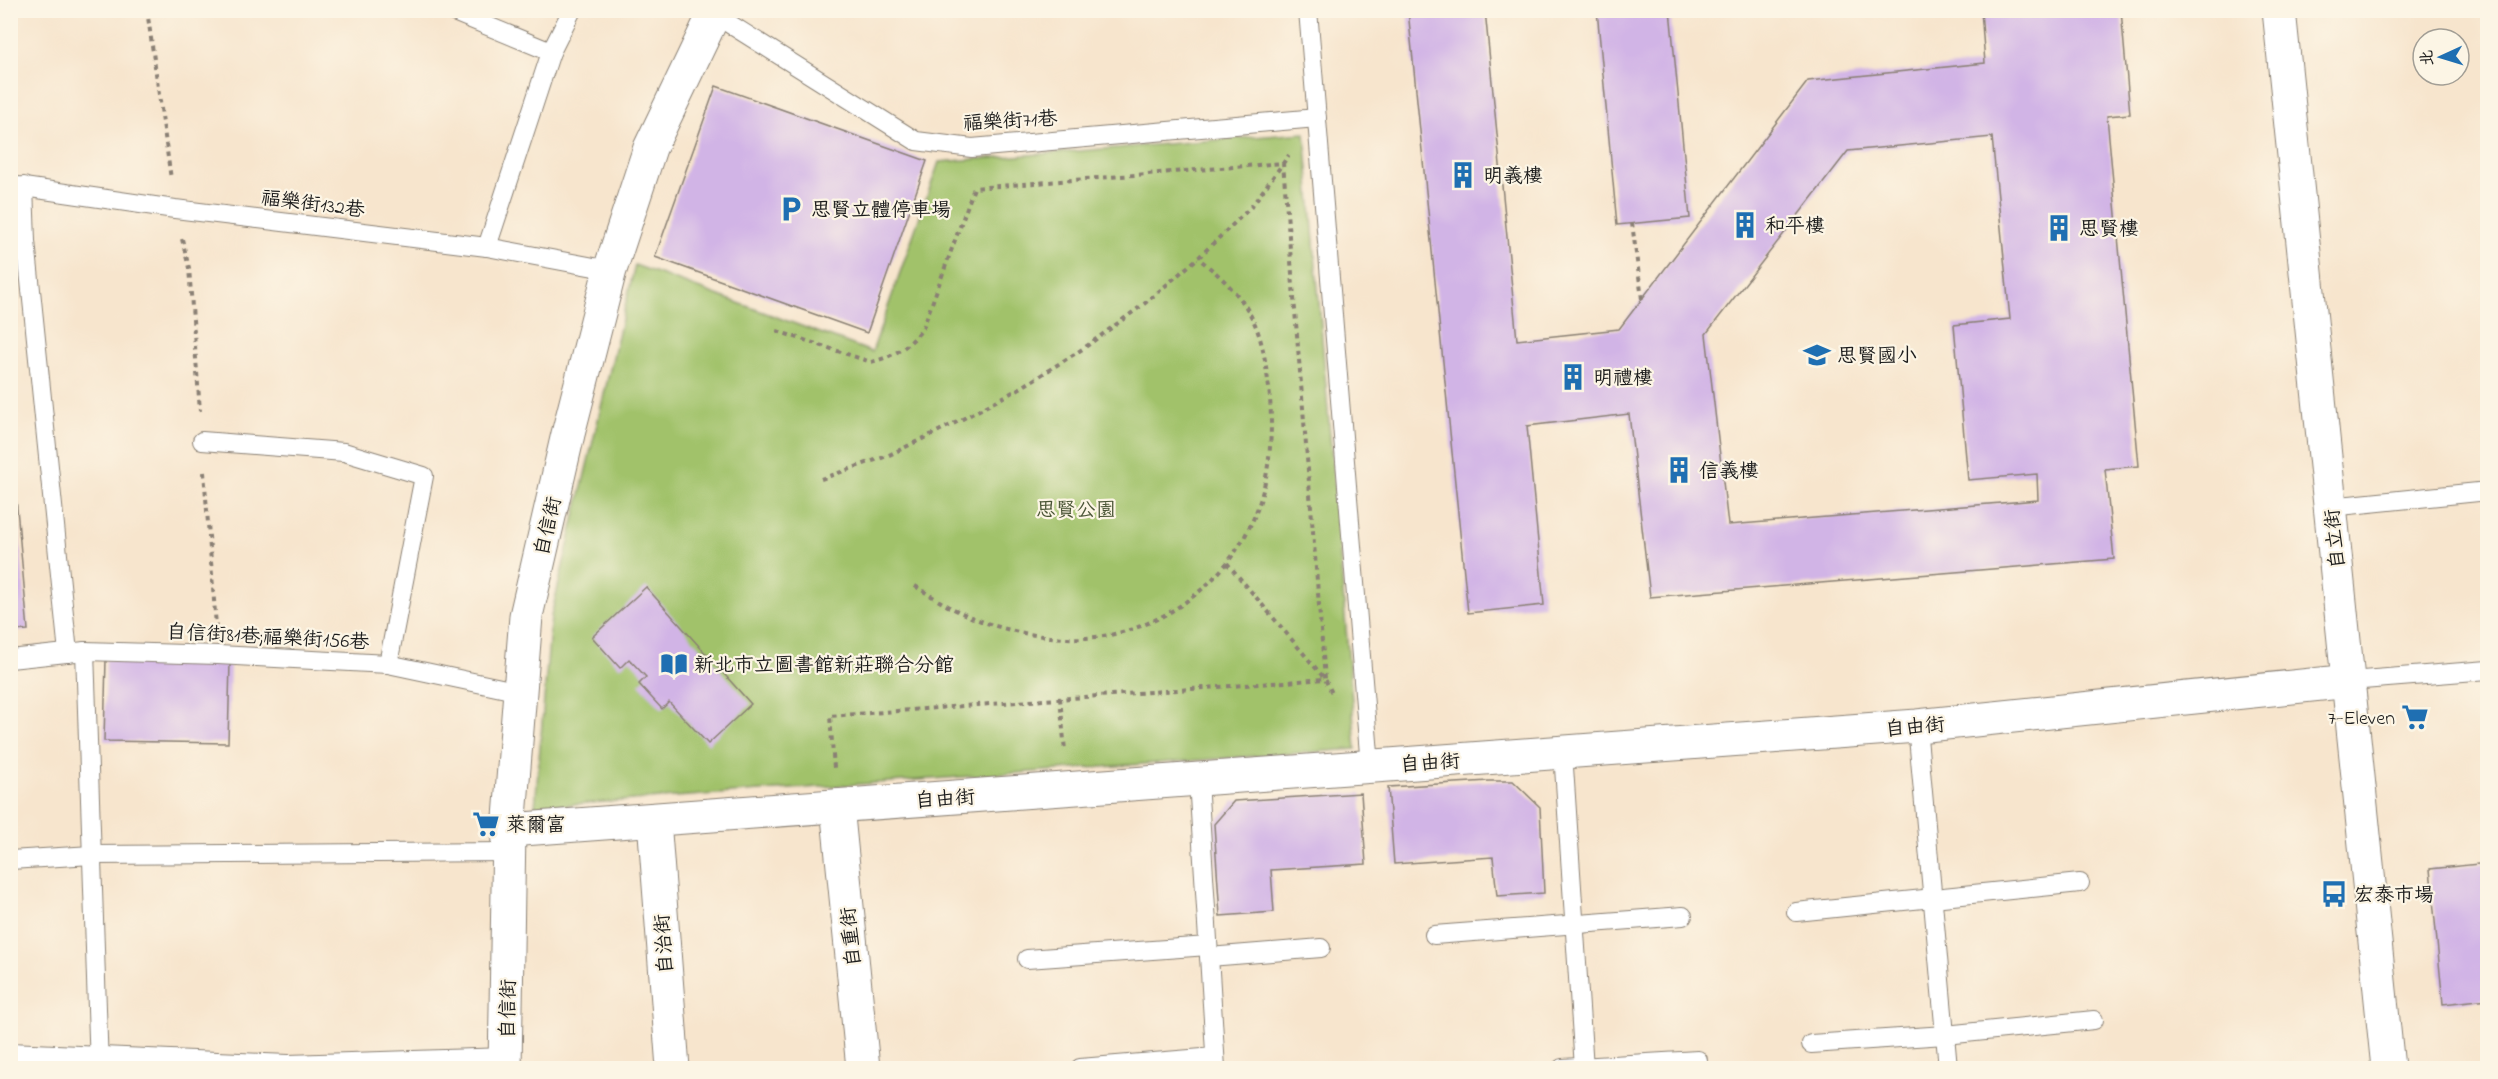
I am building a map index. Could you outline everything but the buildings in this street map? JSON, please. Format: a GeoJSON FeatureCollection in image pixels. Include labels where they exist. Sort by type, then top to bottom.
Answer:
{"type":"FeatureCollection","features":[{"type":"Feature","properties":{"kind":"street","name":"自立街"},"geometry":{"type":"LineString","coordinates":[[2279,10],[2350,681],[2388,1068]]}},
{"type":"Feature","properties":{"kind":"street","name":"自信街"},"geometry":{"type":"LineString","coordinates":[[506,1063],[509,841],[526,616],[568,434],[610,270],[650,147],[712,12]]}},
{"type":"Feature","properties":{"kind":"street","name":"自由街"},"geometry":{"type":"LineString","coordinates":[[509,841],[654,820],[1917,726],[2350,681]]}},
{"type":"Feature","properties":{"kind":"street","name":"自重街"},"geometry":{"type":"LineString","coordinates":[[837,806],[863,1068]]}},
{"type":"Feature","properties":{"kind":"street","name":"自治街"},"geometry":{"type":"LineString","coordinates":[[654,820],[673,1068]]}},
{"type":"Feature","properties":{"kind":"lane"},"geometry":{"type":"LineString","coordinates":[[449,10],[551,52]]}},
{"type":"Feature","properties":{"kind":"lane"},"geometry":{"type":"LineString","coordinates":[[487,247],[551,52],[572,10]]}},
{"type":"Feature","properties":{"kind":"lane"},"geometry":{"type":"LineString","coordinates":[[1308,10],[1370,766]]}},
{"type":"Feature","properties":{"kind":"lane","name":"福樂街71巷"},"geometry":{"type":"LineString","coordinates":[[712,12],[916,141],[972,148],[1317,118]]}},
{"type":"Feature","properties":{"kind":"lane","name":"福樂街132巷"},"geometry":{"type":"LineString","coordinates":[[17,185],[175,209],[487,247],[610,270]]}},
{"type":"Feature","properties":{"kind":"lane"},"geometry":{"type":"LineString","coordinates":[[17,185],[76,652],[92,855],[98,1062]]}},
{"type":"Feature","properties":{"kind":"lane"},"geometry":{"type":"LineString","coordinates":[[202,441],[344,452],[424,476],[388,664]]}},
{"type":"Feature","properties":{"kind":"lane"},"geometry":{"type":"LineString","coordinates":[[2330,507],[2487,491]]}},
{"type":"Feature","properties":{"kind":"lane","name":"自信街81巷;福樂街156巷"},"geometry":{"type":"LineString","coordinates":[[10,659],[76,652],[218,655],[388,664],[520,692]]}},
{"type":"Feature","properties":{"kind":"lane"},"geometry":{"type":"LineString","coordinates":[[2350,681],[2487,670]]}},
{"type":"Feature","properties":{"kind":"lane"},"geometry":{"type":"LineString","coordinates":[[1917,726],[1948,1068]]}},
{"type":"Feature","properties":{"kind":"lane"},"geometry":{"type":"LineString","coordinates":[[1563,752],[1584,1068]]}},
{"type":"Feature","properties":{"kind":"lane"},"geometry":{"type":"LineString","coordinates":[[1080,1068],[1216,1063],[1198,780]]}},
{"type":"Feature","properties":{"kind":"lane"},"geometry":{"type":"LineString","coordinates":[[10,860],[92,855],[509,841]]}},
{"type":"Feature","properties":{"kind":"lane"},"geometry":{"type":"LineString","coordinates":[[1796,912],[1932,900],[2080,883]]}},
{"type":"Feature","properties":{"kind":"lane"},"geometry":{"type":"LineString","coordinates":[[1434,935],[1683,916]]}},
{"type":"Feature","properties":{"kind":"lane"},"geometry":{"type":"LineString","coordinates":[[1027,959],[1321,948]]}},
{"type":"Feature","properties":{"kind":"lane"},"geometry":{"type":"LineString","coordinates":[[1811,1044],[1945,1035],[2094,1020]]}},
{"type":"Feature","properties":{"kind":"lane"},"geometry":{"type":"LineString","coordinates":[[10,1052],[98,1062],[288,1066],[506,1063]]}},
{"type":"Feature","properties":{"kind":"lane"},"geometry":{"type":"LineString","coordinates":[[1562,1068],[1698,1060]]}},
{"type":"Feature","properties":{"kind":"path"},"geometry":{"type":"LineString","coordinates":[[147,10],[175,209],[189,268],[218,655]]}},
{"type":"Feature","properties":{"kind":"path"},"geometry":{"type":"LineString","coordinates":[[821,479],[887,456],[957,422],[1022,387],[1084,348],[1144,304],[1198,258],[1251,207],[1283,163]]}},
{"type":"Feature","properties":{"kind":"path"},"geometry":{"type":"LineString","coordinates":[[777,331],[871,362],[885,359],[913,342],[922,328],[974,188],[1283,163]]}},
{"type":"Feature","properties":{"kind":"path"},"geometry":{"type":"LineString","coordinates":[[1283,163],[1325,679]]}},
{"type":"Feature","properties":{"kind":"path"},"geometry":{"type":"LineString","coordinates":[[1632,223],[1642,298]]}},
{"type":"Feature","properties":{"kind":"path"},"geometry":{"type":"LineString","coordinates":[[915,586],[962,613],[1014,631],[1068,639],[1113,634],[1158,620],[1196,596],[1227,563],[1251,526],[1265,480],[1271,446],[1270,402],[1266,362],[1252,318],[1229,284],[1198,258]]}},
{"type":"Feature","properties":{"kind":"path"},"geometry":{"type":"LineString","coordinates":[[1227,563],[1325,679]]}},
{"type":"Feature","properties":{"kind":"path"},"geometry":{"type":"LineString","coordinates":[[837,806],[830,716],[1325,679]]}},
{"type":"Feature","properties":{"kind":"path"},"geometry":{"type":"LineString","coordinates":[[1060,698],[1069,789]]}},
{"type":"Feature","properties":{"kind":"green space","name":"思賢公園"},"geometry":{"type":"Polygon","coordinates":[[[1305,133],[1356,749],[535,807],[551,616],[635,265],[872,352],[939,162],[1305,133]]]}},
{"type":"Feature","properties":{"kind":"place","name":"明義樓"},"geometry":{"type":"Point","coordinates":[1463,175]}},
{"type":"Feature","properties":{"kind":"place","name":"思賢立體停車場"},"geometry":{"type":"Point","coordinates":[791,209]}},
{"type":"Feature","properties":{"kind":"place","name":"和平樓"},"geometry":{"type":"Point","coordinates":[1745,225]}},
{"type":"Feature","properties":{"kind":"place","name":"思賢樓"},"geometry":{"type":"Point","coordinates":[2059,228]}},
{"type":"Feature","properties":{"kind":"place","name":"思賢國小"},"geometry":{"type":"Point","coordinates":[1817,355]}},
{"type":"Feature","properties":{"kind":"place","name":"明禮樓"},"geometry":{"type":"Point","coordinates":[1573,377]}},
{"type":"Feature","properties":{"kind":"place","name":"信義樓"},"geometry":{"type":"Point","coordinates":[1679,470]}},
{"type":"Feature","properties":{"kind":"place","name":"新北市立圖書館新莊聯合分館"},"geometry":{"type":"Point","coordinates":[674,664]}},
{"type":"Feature","properties":{"kind":"place","name":"7-Eleven"},"geometry":{"type":"Point","coordinates":[2415,717]}},
{"type":"Feature","properties":{"kind":"place","name":"萊爾富"},"geometry":{"type":"Point","coordinates":[486,824]}},
{"type":"Feature","properties":{"kind":"place","name":"宏泰市場"},"geometry":{"type":"Point","coordinates":[2334,894]}}]}
